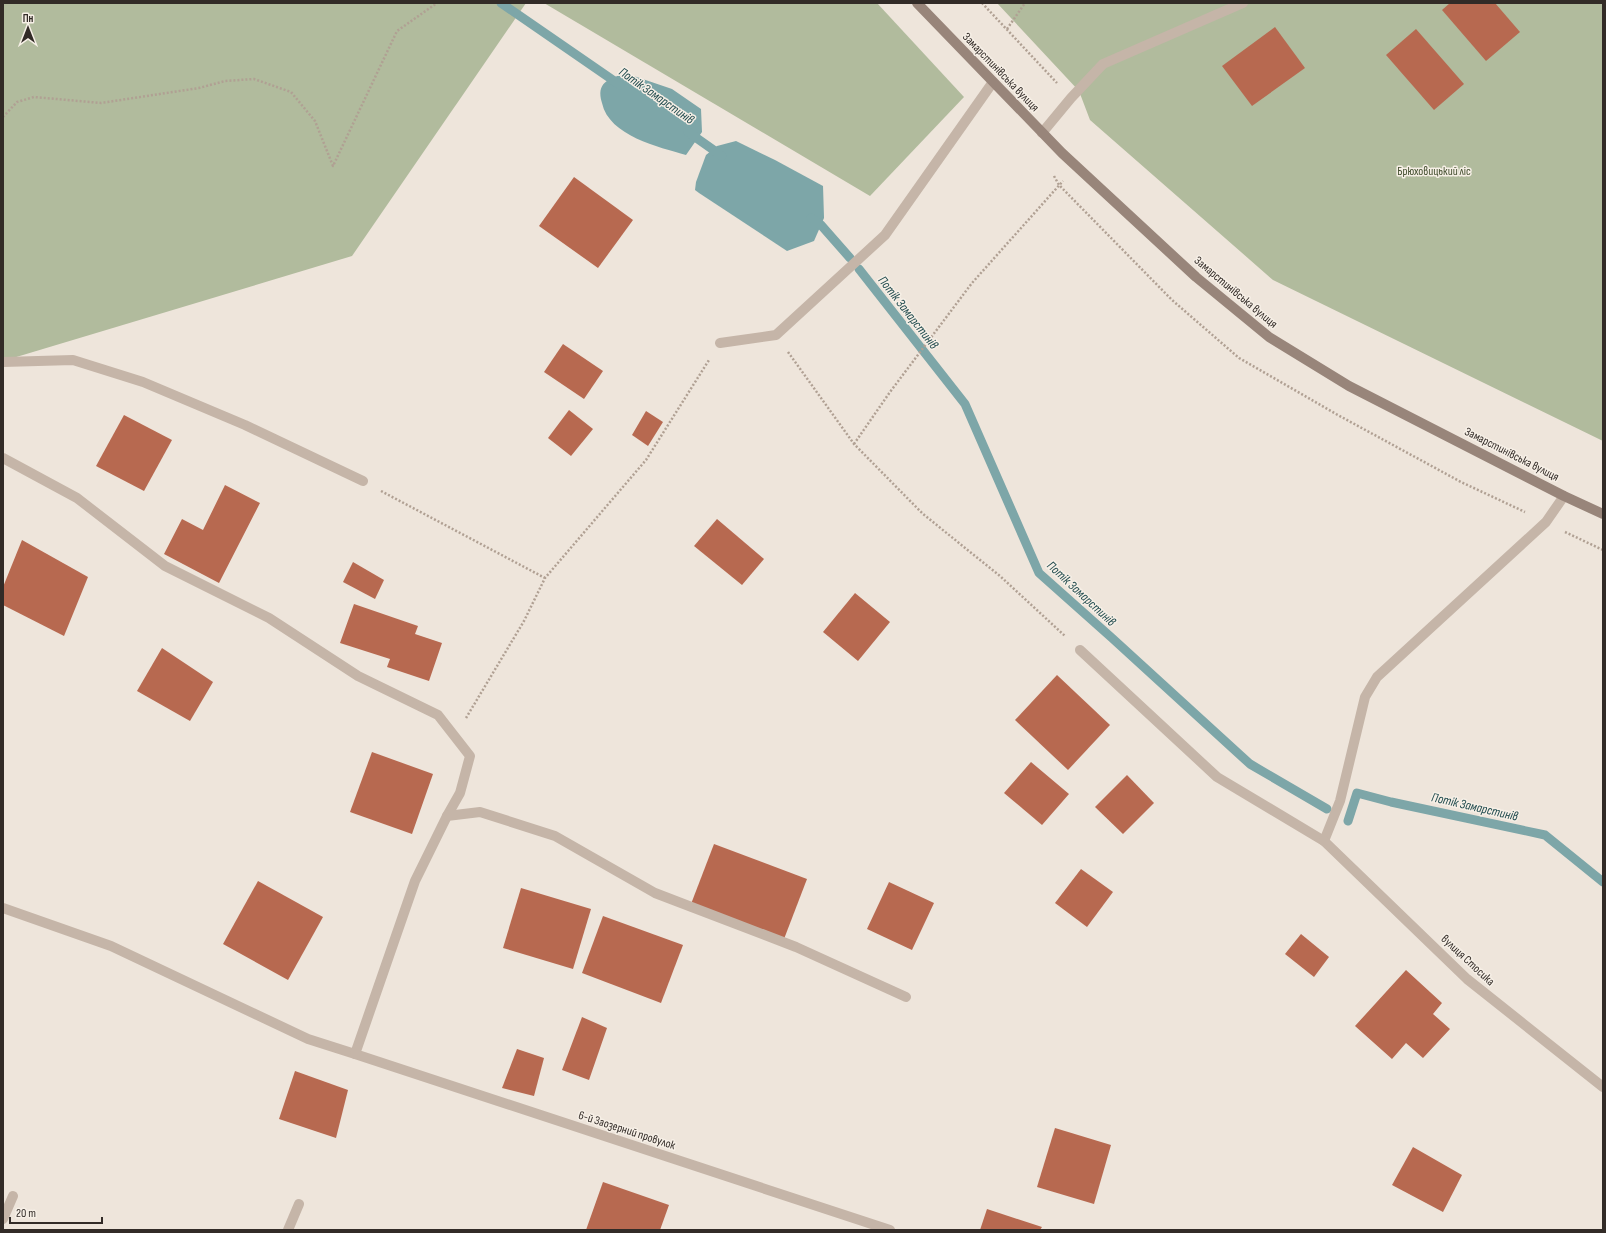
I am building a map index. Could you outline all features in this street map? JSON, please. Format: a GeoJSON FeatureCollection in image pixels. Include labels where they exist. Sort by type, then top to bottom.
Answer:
{"type":"FeatureCollection","features":[{"type":"Feature","properties":{"kind":"main road","name":"Замарстинівська вулиця"},"geometry":{"type":"LineString","coordinates":[[916,3],[1042,133],[1196,277],[1269,338],[1349,386],[1564,496],[1603,514]]}},
{"type":"Feature","properties":{"kind":"street"},"geometry":{"type":"LineString","coordinates":[[1042,133],[1071,98],[1103,64],[1243,3]]}},
{"type":"Feature","properties":{"kind":"street"},"geometry":{"type":"LineString","coordinates":[[720,343],[776,335],[885,235],[993,82]]}},
{"type":"Feature","properties":{"kind":"street"},"geometry":{"type":"LineString","coordinates":[[3,362],[73,360],[143,382],[244,425],[363,481]]}},
{"type":"Feature","properties":{"kind":"street"},"geometry":{"type":"LineString","coordinates":[[3,458],[77,498],[165,566],[269,618],[358,676],[438,715],[470,756],[460,793],[415,881],[355,1054]]}},
{"type":"Feature","properties":{"kind":"street"},"geometry":{"type":"LineString","coordinates":[[1324,841],[1340,801],[1365,697],[1377,677],[1546,522],[1564,496]]}},
{"type":"Feature","properties":{"kind":"street","name":"вулиця Стосика"},"geometry":{"type":"LineString","coordinates":[[1080,650],[1217,777],[1324,841],[1467,979],[1603,1087]]}},
{"type":"Feature","properties":{"kind":"street"},"geometry":{"type":"LineString","coordinates":[[447,816],[480,812],[555,836],[655,893],[796,947],[906,997]]}},
{"type":"Feature","properties":{"kind":"street","name":"6-й Заозерний провулок"},"geometry":{"type":"LineString","coordinates":[[3,908],[111,946],[308,1039],[890,1230]]}},
{"type":"Feature","properties":{"kind":"street"},"geometry":{"type":"LineString","coordinates":[[3,1219],[13,1196]]}},
{"type":"Feature","properties":{"kind":"street"},"geometry":{"type":"LineString","coordinates":[[288,1230],[299,1204]]}},
{"type":"Feature","properties":{"kind":"path"},"geometry":{"type":"LineString","coordinates":[[3,117],[17,102],[34,97],[101,103],[199,88],[225,81],[254,79],[291,92],[315,121],[333,166],[397,31],[437,3]]}},
{"type":"Feature","properties":{"kind":"path"},"geometry":{"type":"LineString","coordinates":[[982,3],[1071,98]]}},
{"type":"Feature","properties":{"kind":"path"},"geometry":{"type":"LineString","coordinates":[[1007,29],[1024,3]]}},
{"type":"Feature","properties":{"kind":"path"},"geometry":{"type":"LineString","coordinates":[[854,444],[917,355],[972,283],[1078,166]]}},
{"type":"Feature","properties":{"kind":"path"},"geometry":{"type":"LineString","coordinates":[[776,335],[854,444],[924,514],[1000,576],[1080,650]]}},
{"type":"Feature","properties":{"kind":"path"},"geometry":{"type":"LineString","coordinates":[[455,736],[524,621],[545,578],[646,460],[720,343]]}},
{"type":"Feature","properties":{"kind":"path"},"geometry":{"type":"LineString","coordinates":[[363,481],[545,578]]}},
{"type":"Feature","properties":{"kind":"green space"},"geometry":{"type":"Polygon","coordinates":[[[3,3],[526,3],[352,256],[3,361],[3,3]]]}},
{"type":"Feature","properties":{"kind":"green space"},"geometry":{"type":"Polygon","coordinates":[[[544,3],[877,3],[964,97],[870,196],[544,3]]]}},
{"type":"Feature","properties":{"kind":"green space","name":"Брюховицький ліс"},"geometry":{"type":"Polygon","coordinates":[[[997,3],[1603,3],[1603,441],[1273,280],[1090,120],[1079,91],[997,3]]]}},
{"type":"Feature","properties":{"kind":"water"},"geometry":{"type":"Polygon","coordinates":[[[625,73],[672,89],[701,109],[702,132],[686,155],[649,144],[625,132],[614,124],[602,103],[601,90],[602,86],[609,80],[625,73]]]}},
{"type":"Feature","properties":{"kind":"water"},"geometry":{"type":"Polygon","coordinates":[[[736,141],[823,186],[824,218],[814,241],[787,251],[695,190],[696,182],[706,155],[717,146],[736,141]]]}},
{"type":"Feature","properties":{"kind":"building"},"geometry":{"type":"Polygon","coordinates":[[[1450,3],[1495,3],[1520,32],[1486,61],[1442,10],[1450,3]]]}},
{"type":"Feature","properties":{"kind":"building"},"geometry":{"type":"Polygon","coordinates":[[[1275,27],[1305,68],[1252,106],[1222,66],[1275,27]]]}},
{"type":"Feature","properties":{"kind":"building"},"geometry":{"type":"Polygon","coordinates":[[[1416,29],[1464,84],[1434,110],[1386,55],[1416,29]]]}},
{"type":"Feature","properties":{"kind":"building"},"geometry":{"type":"Polygon","coordinates":[[[574,177],[633,220],[598,268],[539,226],[574,177]]]}},
{"type":"Feature","properties":{"kind":"building"},"geometry":{"type":"Polygon","coordinates":[[[563,344],[603,371],[584,399],[544,372],[563,344]]]}},
{"type":"Feature","properties":{"kind":"building"},"geometry":{"type":"Polygon","coordinates":[[[569,410],[593,429],[571,456],[548,438],[569,410]]]}},
{"type":"Feature","properties":{"kind":"building"},"geometry":{"type":"Polygon","coordinates":[[[646,411],[663,422],[648,446],[632,435],[646,411]]]}},
{"type":"Feature","properties":{"kind":"building"},"geometry":{"type":"Polygon","coordinates":[[[124,415],[172,440],[144,491],[96,466],[124,415]]]}},
{"type":"Feature","properties":{"kind":"building"},"geometry":{"type":"Polygon","coordinates":[[[225,485],[260,503],[219,583],[164,554],[182,519],[203,530],[225,485]]]}},
{"type":"Feature","properties":{"kind":"building"},"geometry":{"type":"Polygon","coordinates":[[[717,519],[764,559],[742,585],[694,546],[717,519]]]}},
{"type":"Feature","properties":{"kind":"building"},"geometry":{"type":"Polygon","coordinates":[[[22,540],[88,577],[64,636],[3,605],[3,587],[22,540]]]}},
{"type":"Feature","properties":{"kind":"building"},"geometry":{"type":"Polygon","coordinates":[[[353,562],[384,580],[375,599],[343,582],[353,562]]]}},
{"type":"Feature","properties":{"kind":"building"},"geometry":{"type":"Polygon","coordinates":[[[855,593],[890,622],[858,661],[823,632],[855,593]]]}},
{"type":"Feature","properties":{"kind":"building"},"geometry":{"type":"Polygon","coordinates":[[[354,604],[418,626],[415,634],[442,643],[429,681],[387,667],[390,659],[340,643],[354,604]]]}},
{"type":"Feature","properties":{"kind":"building"},"geometry":{"type":"Polygon","coordinates":[[[162,648],[213,682],[190,721],[137,691],[162,648]]]}},
{"type":"Feature","properties":{"kind":"building"},"geometry":{"type":"Polygon","coordinates":[[[1057,675],[1110,725],[1068,770],[1015,720],[1057,675]]]}},
{"type":"Feature","properties":{"kind":"building"},"geometry":{"type":"Polygon","coordinates":[[[372,752],[433,774],[412,834],[350,812],[372,752]]]}},
{"type":"Feature","properties":{"kind":"building"},"geometry":{"type":"Polygon","coordinates":[[[1031,762],[1069,794],[1042,825],[1004,793],[1031,762]]]}},
{"type":"Feature","properties":{"kind":"building"},"geometry":{"type":"Polygon","coordinates":[[[1127,775],[1154,803],[1123,834],[1095,807],[1127,775]]]}},
{"type":"Feature","properties":{"kind":"building"},"geometry":{"type":"Polygon","coordinates":[[[714,844],[807,879],[784,939],[691,904],[714,844]]]}},
{"type":"Feature","properties":{"kind":"building"},"geometry":{"type":"Polygon","coordinates":[[[1081,869],[1113,892],[1087,927],[1055,903],[1081,869]]]}},
{"type":"Feature","properties":{"kind":"building"},"geometry":{"type":"Polygon","coordinates":[[[258,881],[323,917],[288,980],[223,944],[258,881]]]}},
{"type":"Feature","properties":{"kind":"building"},"geometry":{"type":"Polygon","coordinates":[[[889,882],[934,903],[912,950],[867,929],[889,882]]]}},
{"type":"Feature","properties":{"kind":"building"},"geometry":{"type":"Polygon","coordinates":[[[521,888],[591,909],[573,969],[503,948],[521,888]]]}},
{"type":"Feature","properties":{"kind":"building"},"geometry":{"type":"Polygon","coordinates":[[[603,916],[683,945],[661,1003],[582,973],[603,916]]]}},
{"type":"Feature","properties":{"kind":"building"},"geometry":{"type":"Polygon","coordinates":[[[1301,934],[1329,957],[1314,977],[1285,954],[1301,934]]]}},
{"type":"Feature","properties":{"kind":"building"},"geometry":{"type":"Polygon","coordinates":[[[1406,970],[1442,1003],[1433,1014],[1450,1029],[1423,1058],[1406,1043],[1392,1059],[1355,1026],[1406,970]]]}},
{"type":"Feature","properties":{"kind":"building"},"geometry":{"type":"Polygon","coordinates":[[[582,1017],[607,1028],[589,1080],[562,1070],[582,1017]]]}},
{"type":"Feature","properties":{"kind":"building"},"geometry":{"type":"Polygon","coordinates":[[[517,1049],[544,1058],[534,1096],[502,1088],[517,1049]]]}},
{"type":"Feature","properties":{"kind":"building"},"geometry":{"type":"Polygon","coordinates":[[[295,1071],[348,1090],[336,1138],[279,1119],[295,1071]]]}},
{"type":"Feature","properties":{"kind":"building"},"geometry":{"type":"Polygon","coordinates":[[[1055,1128],[1111,1145],[1094,1204],[1037,1187],[1055,1128]]]}},
{"type":"Feature","properties":{"kind":"building"},"geometry":{"type":"Polygon","coordinates":[[[1413,1147],[1462,1175],[1443,1212],[1392,1185],[1413,1147]]]}},
{"type":"Feature","properties":{"kind":"building"},"geometry":{"type":"Polygon","coordinates":[[[603,1182],[669,1205],[660,1230],[586,1230],[603,1182]]]}},
{"type":"Feature","properties":{"kind":"building"},"geometry":{"type":"Polygon","coordinates":[[[987,1209],[1042,1227],[1040,1230],[980,1230],[987,1209]]]}},
{"type":"Feature","properties":{"kind":"waterway","name":"Потік Замарстинів"},"geometry":{"type":"LineString","coordinates":[[501,3],[620,85]]}},
{"type":"Feature","properties":{"kind":"waterway","name":"Потік Замарстинів"},"geometry":{"type":"LineString","coordinates":[[688,132],[722,156]]}},
{"type":"Feature","properties":{"kind":"waterway","name":"Потік Замарстинів"},"geometry":{"type":"LineString","coordinates":[[811,218],[821,225],[850,258]]}},
{"type":"Feature","properties":{"kind":"waterway","name":"Потік Замарстинів"},"geometry":{"type":"LineString","coordinates":[[859,269],[965,404],[1039,573],[1250,764],[1327,809]]}},
{"type":"Feature","properties":{"kind":"waterway","name":"Потік Замарстинів"},"geometry":{"type":"LineString","coordinates":[[1348,821],[1357,793],[1391,802],[1545,835],[1603,882]]}}]}
